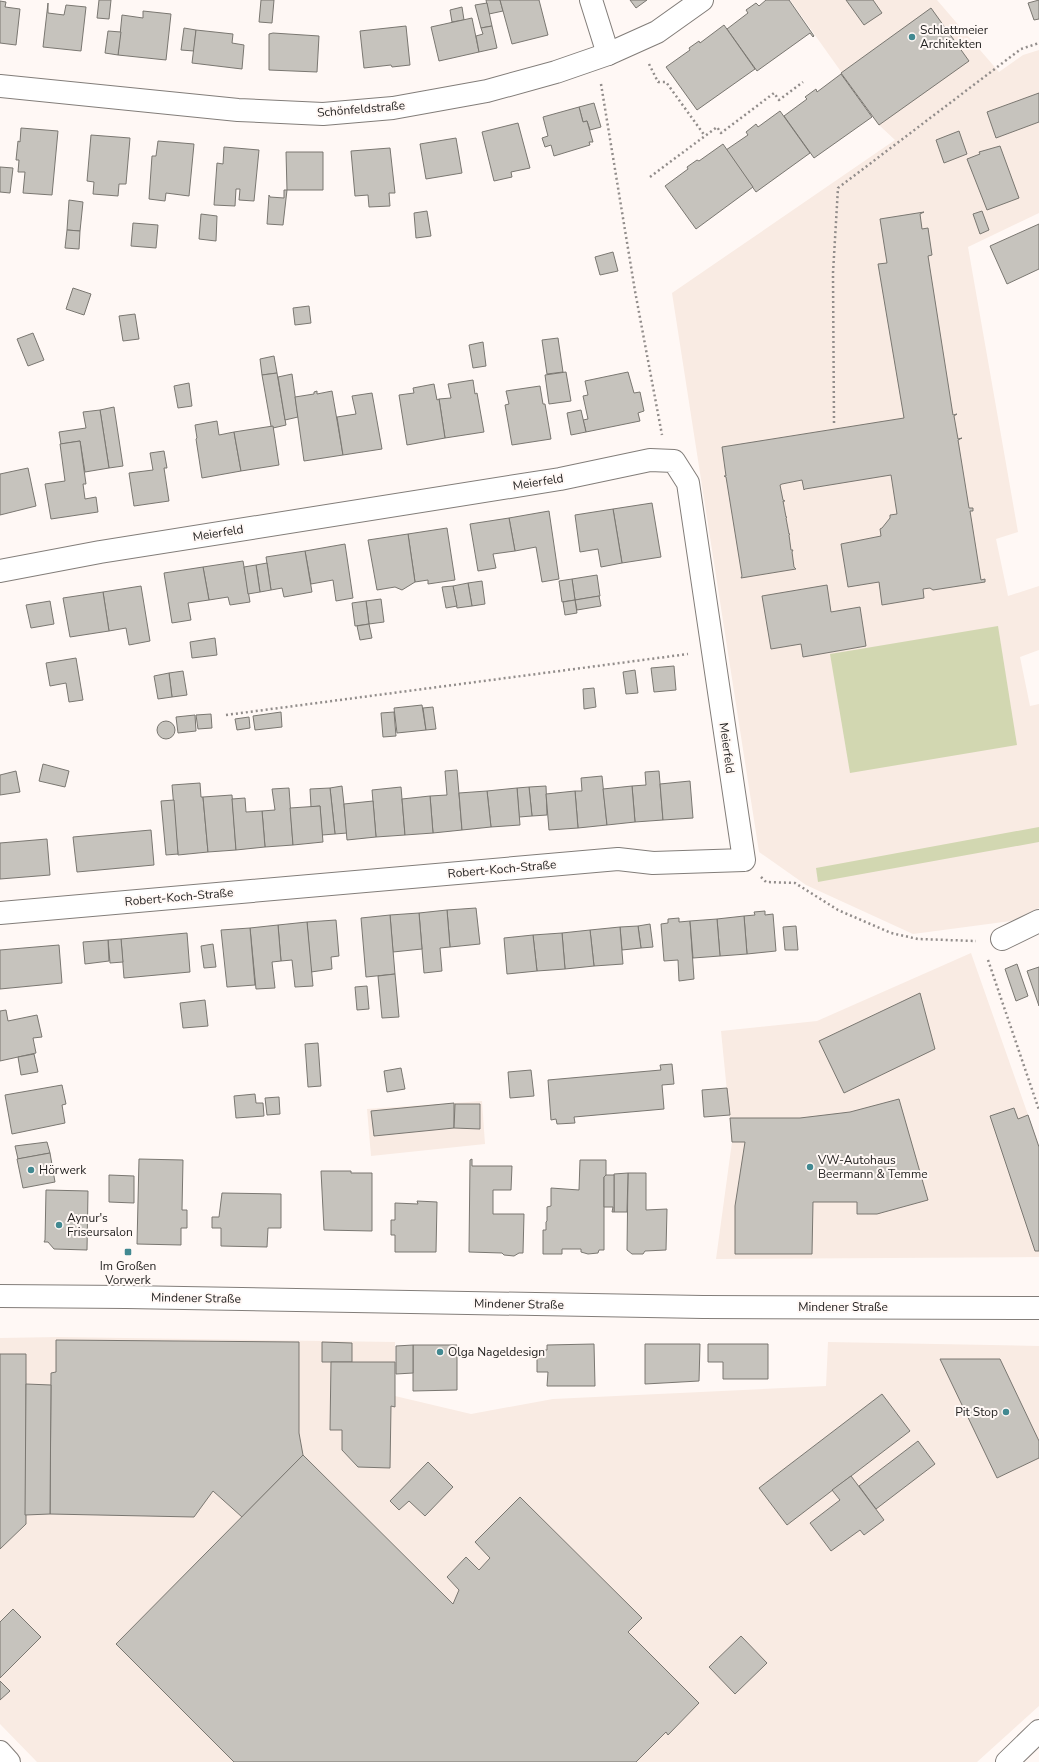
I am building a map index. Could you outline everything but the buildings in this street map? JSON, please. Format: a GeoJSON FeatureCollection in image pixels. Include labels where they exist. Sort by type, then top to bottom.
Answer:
{"type":"FeatureCollection","features":[{"type":"Feature","properties":{"kind":"street"},"geometry":{"type":"LineString","coordinates":[[591,0],[608,54]]}},
{"type":"Feature","properties":{"kind":"street","name":"Schönfeldstraße"},"geometry":{"type":"LineString","coordinates":[[0,86],[238,110],[323,114],[393,108],[487,91],[556,72],[608,54],[657,32],[702,0]]}},
{"type":"Feature","properties":{"kind":"street","name":"Meierfeld"},"geometry":{"type":"LineString","coordinates":[[0,571],[108,550],[560,479],[650,460],[674,461],[688,483],[744,860]]}},
{"type":"Feature","properties":{"kind":"street","name":"Robert-Koch-Straße"},"geometry":{"type":"LineString","coordinates":[[0,913],[618,859],[653,863],[744,860]]}},
{"type":"Feature","properties":{"kind":"street"},"geometry":{"type":"LineString","coordinates":[[992,940],[1039,921]]}},
{"type":"Feature","properties":{"kind":"street","name":"Mindener Straße"},"geometry":{"type":"LineString","coordinates":[[0,1295],[703,1307],[1039,1308]]}},
{"type":"Feature","properties":{"kind":"street"},"geometry":{"type":"LineString","coordinates":[[1007,1762],[1039,1731]]}},
{"type":"Feature","properties":{"kind":"street"},"geometry":{"type":"LineString","coordinates":[[0,1752],[10,1762]]}},
{"type":"Feature","properties":{"kind":"path"},"geometry":{"type":"LineString","coordinates":[[637,42],[658,82],[666,82],[705,136]]}},
{"type":"Feature","properties":{"kind":"path"},"geometry":{"type":"LineString","coordinates":[[834,423],[833,273],[838,188],[1021,49],[1039,43]]}},
{"type":"Feature","properties":{"kind":"path"},"geometry":{"type":"LineString","coordinates":[[608,54],[601,83],[661,433],[674,461]]}},
{"type":"Feature","properties":{"kind":"path"},"geometry":{"type":"LineString","coordinates":[[650,177],[718,127],[722,133],[774,94],[779,100],[803,82]]}},
{"type":"Feature","properties":{"kind":"path"},"geometry":{"type":"LineString","coordinates":[[226,715],[712,651]]}},
{"type":"Feature","properties":{"kind":"path"},"geometry":{"type":"LineString","coordinates":[[744,860],[766,882],[795,883],[838,910],[891,933],[918,939],[992,940]]}},
{"type":"Feature","properties":{"kind":"path"},"geometry":{"type":"LineString","coordinates":[[987,955],[1039,1110]]}},
{"type":"Feature","properties":{"kind":"shaded area"},"geometry":{"type":"Polygon","coordinates":[[[790,0],[937,0],[999,72],[1023,55],[1039,50],[1039,213],[968,247],[1018,532],[996,539],[1008,596],[1039,586],[1039,650],[1020,657],[1030,706],[1039,704],[1039,908],[1011,921],[913,934],[806,885],[759,852],[672,293],[895,140],[879,125],[790,0]]]}},
{"type":"Feature","properties":{"kind":"shaded area"},"geometry":{"type":"Polygon","coordinates":[[[971,953],[1039,1146],[1039,1257],[716,1259],[732,1142],[721,1031],[817,1021],[971,953]]]}},
{"type":"Feature","properties":{"kind":"shaded area"},"geometry":{"type":"Polygon","coordinates":[[[482,1101],[485,1144],[371,1156],[367,1109],[482,1101]]]}},
{"type":"Feature","properties":{"kind":"shaded area"},"geometry":{"type":"Polygon","coordinates":[[[59,1337],[395,1342],[395,1396],[471,1414],[553,1399],[826,1386],[828,1342],[1039,1346],[1039,1706],[977,1762],[37,1762],[0,1724],[0,1338],[59,1337]]]}},
{"type":"Feature","properties":{"kind":"green space"},"geometry":{"type":"Polygon","coordinates":[[[998,626],[1017,745],[850,773],[830,654],[998,626]]]}},
{"type":"Feature","properties":{"kind":"green space"},"geometry":{"type":"Polygon","coordinates":[[[1039,827],[1039,842],[818,882],[816,868],[1039,827]]]}},
{"type":"Feature","properties":{"kind":"place","name":"Schlattmeier Architekten"},"geometry":{"type":"Point","coordinates":[912,37]}},
{"type":"Feature","properties":{"kind":"place","name":"VW-Autohaus Beermann & Temme"},"geometry":{"type":"Point","coordinates":[810,1167]}},
{"type":"Feature","properties":{"kind":"place","name":"Hörwerk"},"geometry":{"type":"Point","coordinates":[31,1170]}},
{"type":"Feature","properties":{"kind":"place","name":"Aynur's Friseursalon"},"geometry":{"type":"Point","coordinates":[59,1225]}},
{"type":"Feature","properties":{"kind":"place","name":"Im Großen Vorwerk"},"geometry":{"type":"Point","coordinates":[128,1252]}},
{"type":"Feature","properties":{"kind":"place","name":"Olga Nageldesign"},"geometry":{"type":"Point","coordinates":[440,1352]}},
{"type":"Feature","properties":{"kind":"place","name":"Pit Stop"},"geometry":{"type":"Point","coordinates":[1006,1412]}}]}
